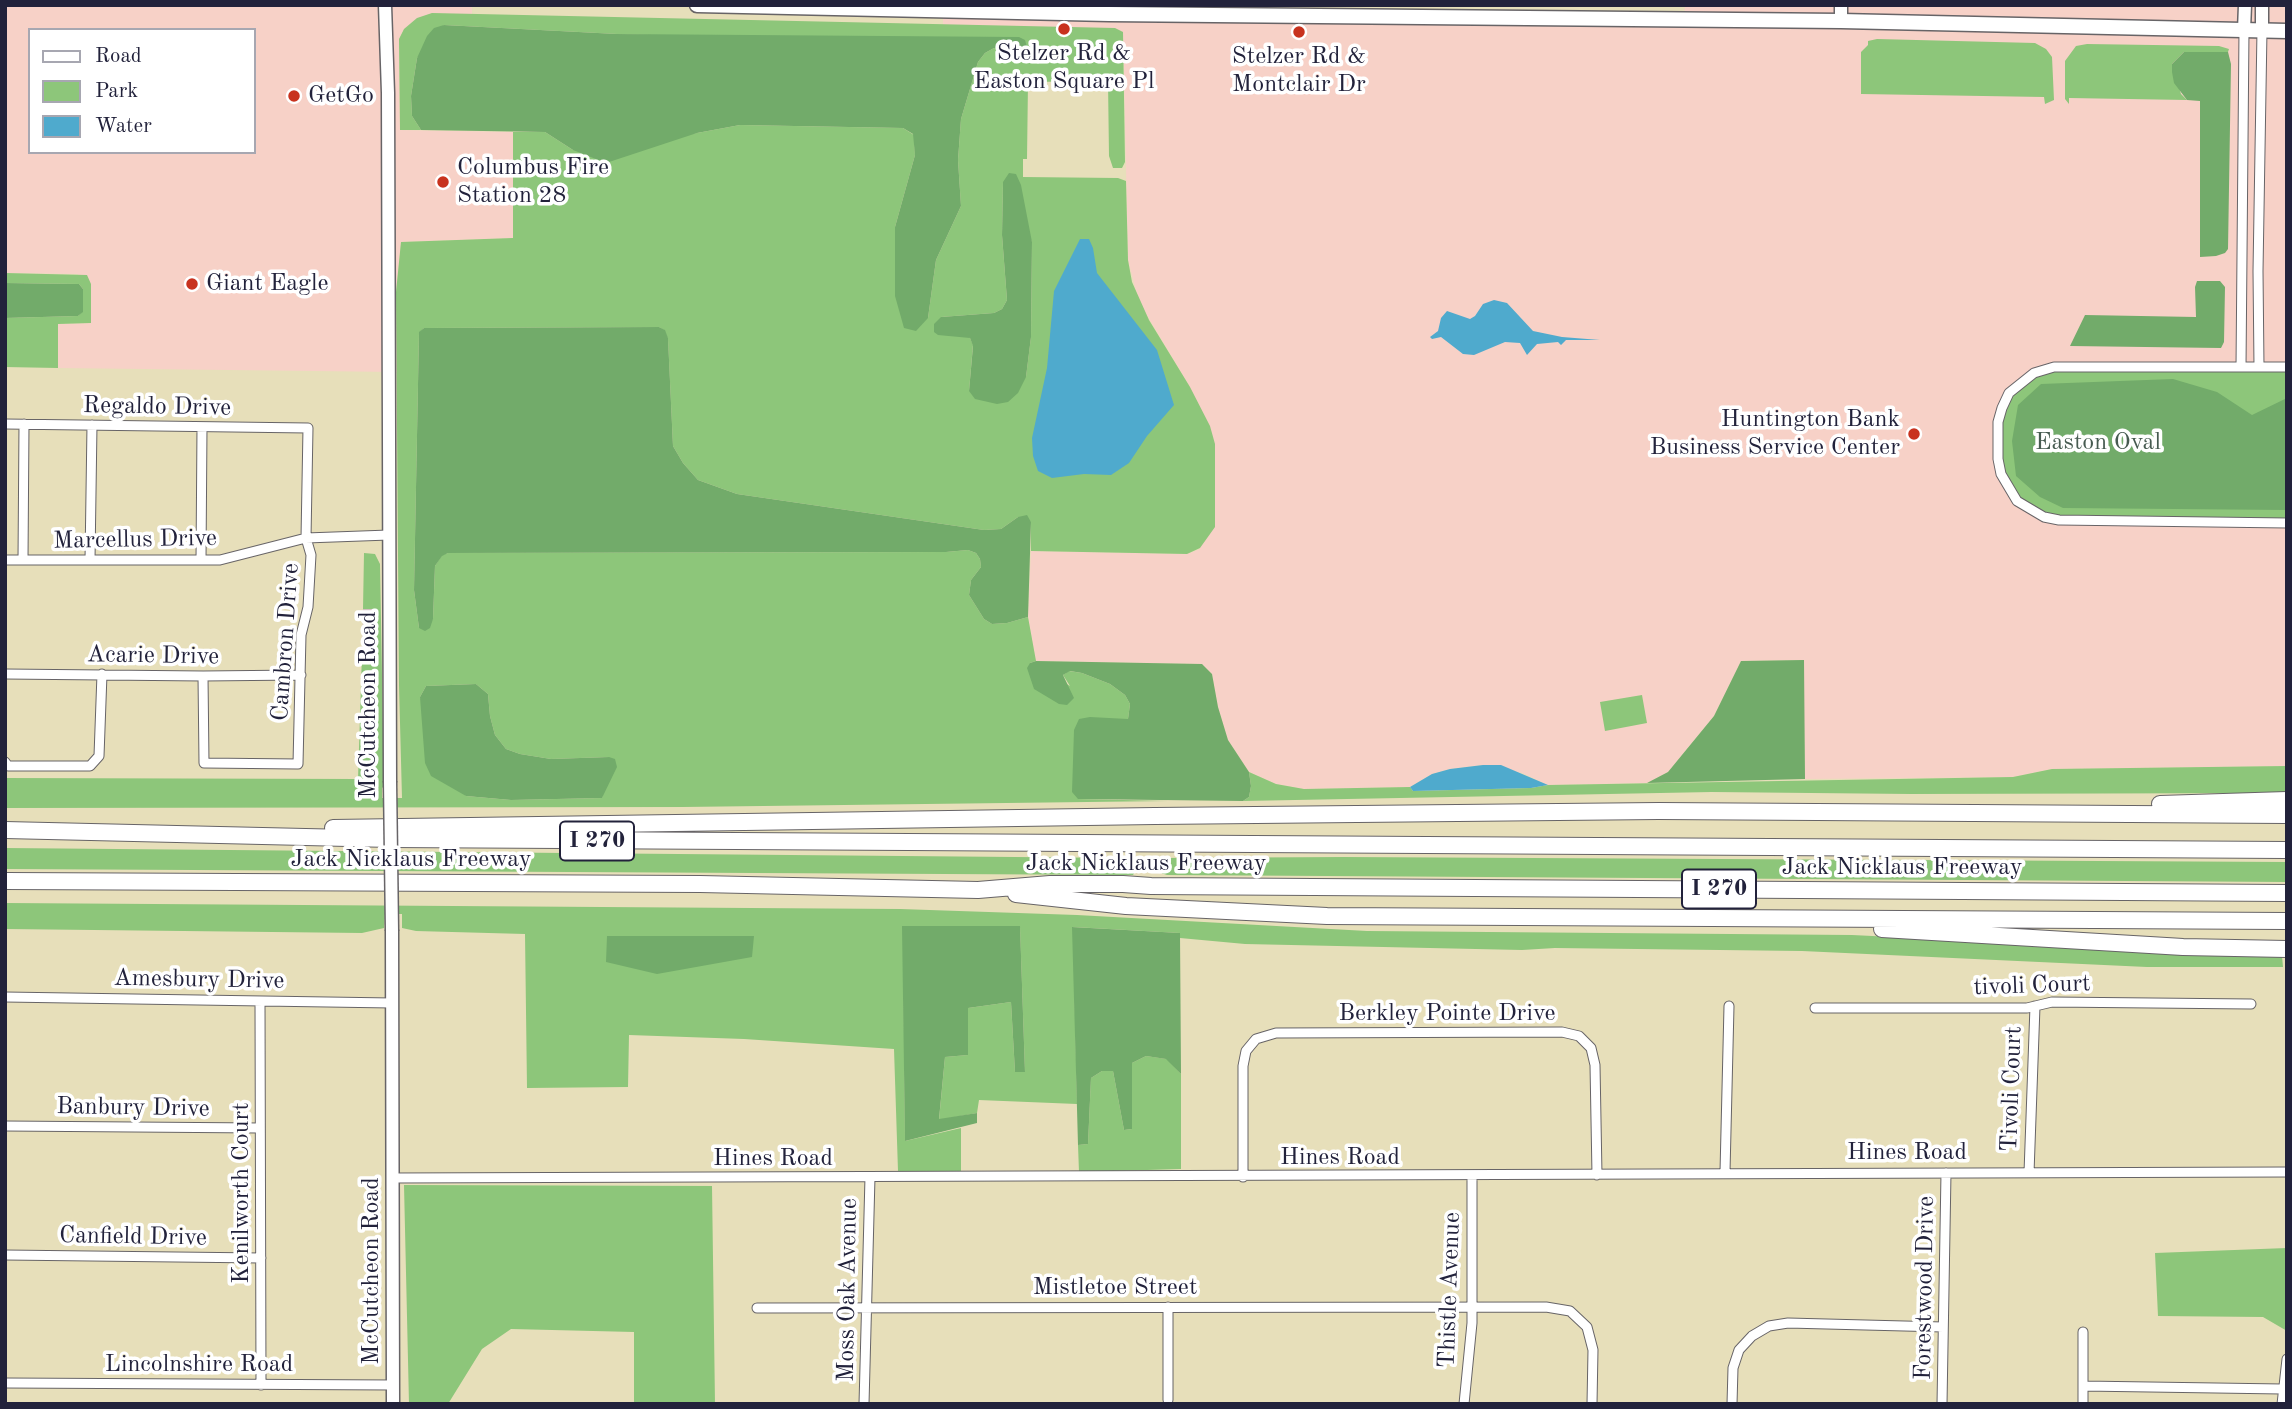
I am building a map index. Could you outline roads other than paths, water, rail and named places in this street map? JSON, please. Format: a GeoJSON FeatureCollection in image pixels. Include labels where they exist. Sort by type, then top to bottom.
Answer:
{"type":"FeatureCollection","features":[{"type":"Feature","properties":{"kind":"highway"},"geometry":{"type":"LineString","coordinates":[[44,830],[2081,808],[2287,800]]}},
{"type":"Feature","properties":{"kind":"highway"},"geometry":{"type":"LineString","coordinates":[[1659,811],[2287,815]]}},
{"type":"Feature","properties":{"kind":"highway","name":"Jack Nicklaus Freeway"},"geometry":{"type":"LineString","coordinates":[[5,830],[391,839],[2287,850]]}},
{"type":"Feature","properties":{"kind":"highway","name":"Jack Nicklaus Freeway"},"geometry":{"type":"LineString","coordinates":[[5,881],[687,884],[978,890],[1075,884],[2287,893]]}},
{"type":"Feature","properties":{"kind":"highway"},"geometry":{"type":"LineString","coordinates":[[978,890],[1126,906],[1327,916],[2287,921]]}},
{"type":"Feature","properties":{"kind":"highway"},"geometry":{"type":"LineString","coordinates":[[1768,919],[1860,928],[2183,947],[2287,948]]}},
{"type":"Feature","properties":{"kind":"main road","name":"McCutcheon Road"},"geometry":{"type":"LineString","coordinates":[[385,5],[388,93],[393,1404]]}},
{"type":"Feature","properties":{"kind":"main road"},"geometry":{"type":"LineString","coordinates":[[697,5],[1490,12],[2287,31]]}},
{"type":"Feature","properties":{"kind":"main road"},"geometry":{"type":"LineString","coordinates":[[1840,21],[1841,5]]}},
{"type":"Feature","properties":{"kind":"main road"},"geometry":{"type":"LineString","coordinates":[[2244,30],[2245,5]]}},
{"type":"Feature","properties":{"kind":"main road"},"geometry":{"type":"LineString","coordinates":[[2262,5],[2262,30]]}},
{"type":"Feature","properties":{"kind":"street"},"geometry":{"type":"LineString","coordinates":[[2241,367],[2244,30]]}},
{"type":"Feature","properties":{"kind":"street"},"geometry":{"type":"LineString","coordinates":[[2259,367],[2262,30]]}},
{"type":"Feature","properties":{"kind":"street"},"geometry":{"type":"LineString","coordinates":[[2287,367],[2054,367],[2034,373],[2009,393],[2001,408],[1998,422],[2001,474],[2017,501],[2044,517],[2059,520],[2287,523]]}},
{"type":"Feature","properties":{"kind":"street","name":"Regaldo Drive"},"geometry":{"type":"LineString","coordinates":[[5,424],[308,428]]}},
{"type":"Feature","properties":{"kind":"street"},"geometry":{"type":"LineString","coordinates":[[23,560],[24,424]]}},
{"type":"Feature","properties":{"kind":"street"},"geometry":{"type":"LineString","coordinates":[[90,560],[92,425]]}},
{"type":"Feature","properties":{"kind":"street"},"geometry":{"type":"LineString","coordinates":[[201,560],[202,427]]}},
{"type":"Feature","properties":{"kind":"street","name":"Cambron Drive"},"geometry":{"type":"LineString","coordinates":[[203,676],[204,763],[298,764],[301,635],[308,607],[311,555],[306,538],[308,428]]}},
{"type":"Feature","properties":{"kind":"street","name":"Marcellus Drive"},"geometry":{"type":"LineString","coordinates":[[5,561],[220,560],[306,538],[389,535]]}},
{"type":"Feature","properties":{"kind":"street","name":"Acarie Drive"},"geometry":{"type":"LineString","coordinates":[[5,674],[301,675]]}},
{"type":"Feature","properties":{"kind":"street"},"geometry":{"type":"LineString","coordinates":[[6,764],[90,766],[99,756],[102,674]]}},
{"type":"Feature","properties":{"kind":"street","name":"Amesbury Drive"},"geometry":{"type":"LineString","coordinates":[[5,997],[392,1003]]}},
{"type":"Feature","properties":{"kind":"street","name":"Kenilworth Court"},"geometry":{"type":"LineString","coordinates":[[260,1001],[261,1385]]}},
{"type":"Feature","properties":{"kind":"street","name":"tivoli Court"},"geometry":{"type":"LineString","coordinates":[[1815,1008],[2035,1006],[2052,1002],[2251,1004]]}},
{"type":"Feature","properties":{"kind":"street"},"geometry":{"type":"LineString","coordinates":[[1725,1172],[1729,1006]]}},
{"type":"Feature","properties":{"kind":"street","name":"Tivoli Court"},"geometry":{"type":"LineString","coordinates":[[2029,1172],[2035,1006]]}},
{"type":"Feature","properties":{"kind":"street","name":"Berkley Pointe Drive"},"geometry":{"type":"LineString","coordinates":[[1243,1177],[1243,1066],[1246,1051],[1256,1040],[1276,1033],[1562,1032],[1579,1036],[1591,1048],[1595,1065],[1597,1174]]}},
{"type":"Feature","properties":{"kind":"street","name":"Banbury Drive"},"geometry":{"type":"LineString","coordinates":[[5,1126],[260,1128]]}},
{"type":"Feature","properties":{"kind":"street","name":"Hines Road"},"geometry":{"type":"LineString","coordinates":[[393,1178],[1472,1177],[1725,1172],[2287,1172]]}},
{"type":"Feature","properties":{"kind":"street","name":"Forestwood Drive"},"geometry":{"type":"LineString","coordinates":[[1942,1404],[1946,1173]]}},
{"type":"Feature","properties":{"kind":"street","name":"Thistle Avenue"},"geometry":{"type":"LineString","coordinates":[[1464,1404],[1472,1307],[1472,1177]]}},
{"type":"Feature","properties":{"kind":"street","name":"Moss Oak Avenue"},"geometry":{"type":"LineString","coordinates":[[864,1404],[870,1178]]}},
{"type":"Feature","properties":{"kind":"street","name":"Canfield Drive"},"geometry":{"type":"LineString","coordinates":[[5,1255],[261,1258]]}},
{"type":"Feature","properties":{"kind":"street"},"geometry":{"type":"LineString","coordinates":[[1168,1307],[1168,1400]]}},
{"type":"Feature","properties":{"kind":"street","name":"Mistletoe Street"},"geometry":{"type":"LineString","coordinates":[[757,1308],[1546,1307],[1570,1311],[1587,1328],[1593,1350],[1591,1404]]}},
{"type":"Feature","properties":{"kind":"street"},"geometry":{"type":"LineString","coordinates":[[1732,1399],[1732,1368],[1739,1350],[1752,1336],[1769,1326],[1788,1323],[1943,1327]]}},
{"type":"Feature","properties":{"kind":"street"},"geometry":{"type":"LineString","coordinates":[[2083,1332],[2083,1404]]}},
{"type":"Feature","properties":{"kind":"street"},"geometry":{"type":"LineString","coordinates":[[2282,1404],[2287,1359]]}},
{"type":"Feature","properties":{"kind":"street","name":"Lincolnshire Road"},"geometry":{"type":"LineString","coordinates":[[5,1383],[393,1385]]}},
{"type":"Feature","properties":{"kind":"street"},"geometry":{"type":"LineString","coordinates":[[2083,1386],[2282,1389]]}},
{"type":"Feature","properties":{"kind":"water"},"geometry":{"type":"Polygon","coordinates":[[[1080,239],[1089,239],[1097,273],[1157,350],[1174,405],[1147,436],[1129,463],[1111,475],[1084,474],[1052,478],[1038,471],[1033,456],[1032,438],[1047,368],[1054,291],[1080,239]]]}},
{"type":"Feature","properties":{"kind":"water"},"geometry":{"type":"Polygon","coordinates":[[[1494,300],[1507,303],[1533,331],[1600,340],[1566,340],[1561,345],[1558,342],[1537,344],[1527,355],[1520,343],[1505,342],[1474,355],[1463,354],[1441,337],[1430,337],[1438,331],[1441,318],[1447,311],[1470,319],[1483,304],[1494,300]]]}},
{"type":"Feature","properties":{"kind":"water"},"geometry":{"type":"Polygon","coordinates":[[[1483,765],[1501,765],[1548,785],[1531,788],[1413,791],[1410,787],[1432,774],[1483,765]]]}},
{"type":"Feature","properties":{"kind":"place","name":"Stelzer Rd & Easton Square Pl"},"geometry":{"type":"Point","coordinates":[1064,29]}},
{"type":"Feature","properties":{"kind":"place","name":"Stelzer Rd & Montclair Dr"},"geometry":{"type":"Point","coordinates":[1299,32]}},
{"type":"Feature","properties":{"kind":"place","name":"GetGo"},"geometry":{"type":"Point","coordinates":[294,96]}},
{"type":"Feature","properties":{"kind":"place","name":"Columbus Fire Station 28"},"geometry":{"type":"Point","coordinates":[443,182]}},
{"type":"Feature","properties":{"kind":"place","name":"Giant Eagle"},"geometry":{"type":"Point","coordinates":[192,284]}},
{"type":"Feature","properties":{"kind":"place","name":"Huntington Bank Business Service Center"},"geometry":{"type":"Point","coordinates":[1914,434]}},
{"type":"Feature","properties":{"kind":"park label","name":"Easton Oval"},"geometry":{"type":"Point","coordinates":[2098,443]}}]}
